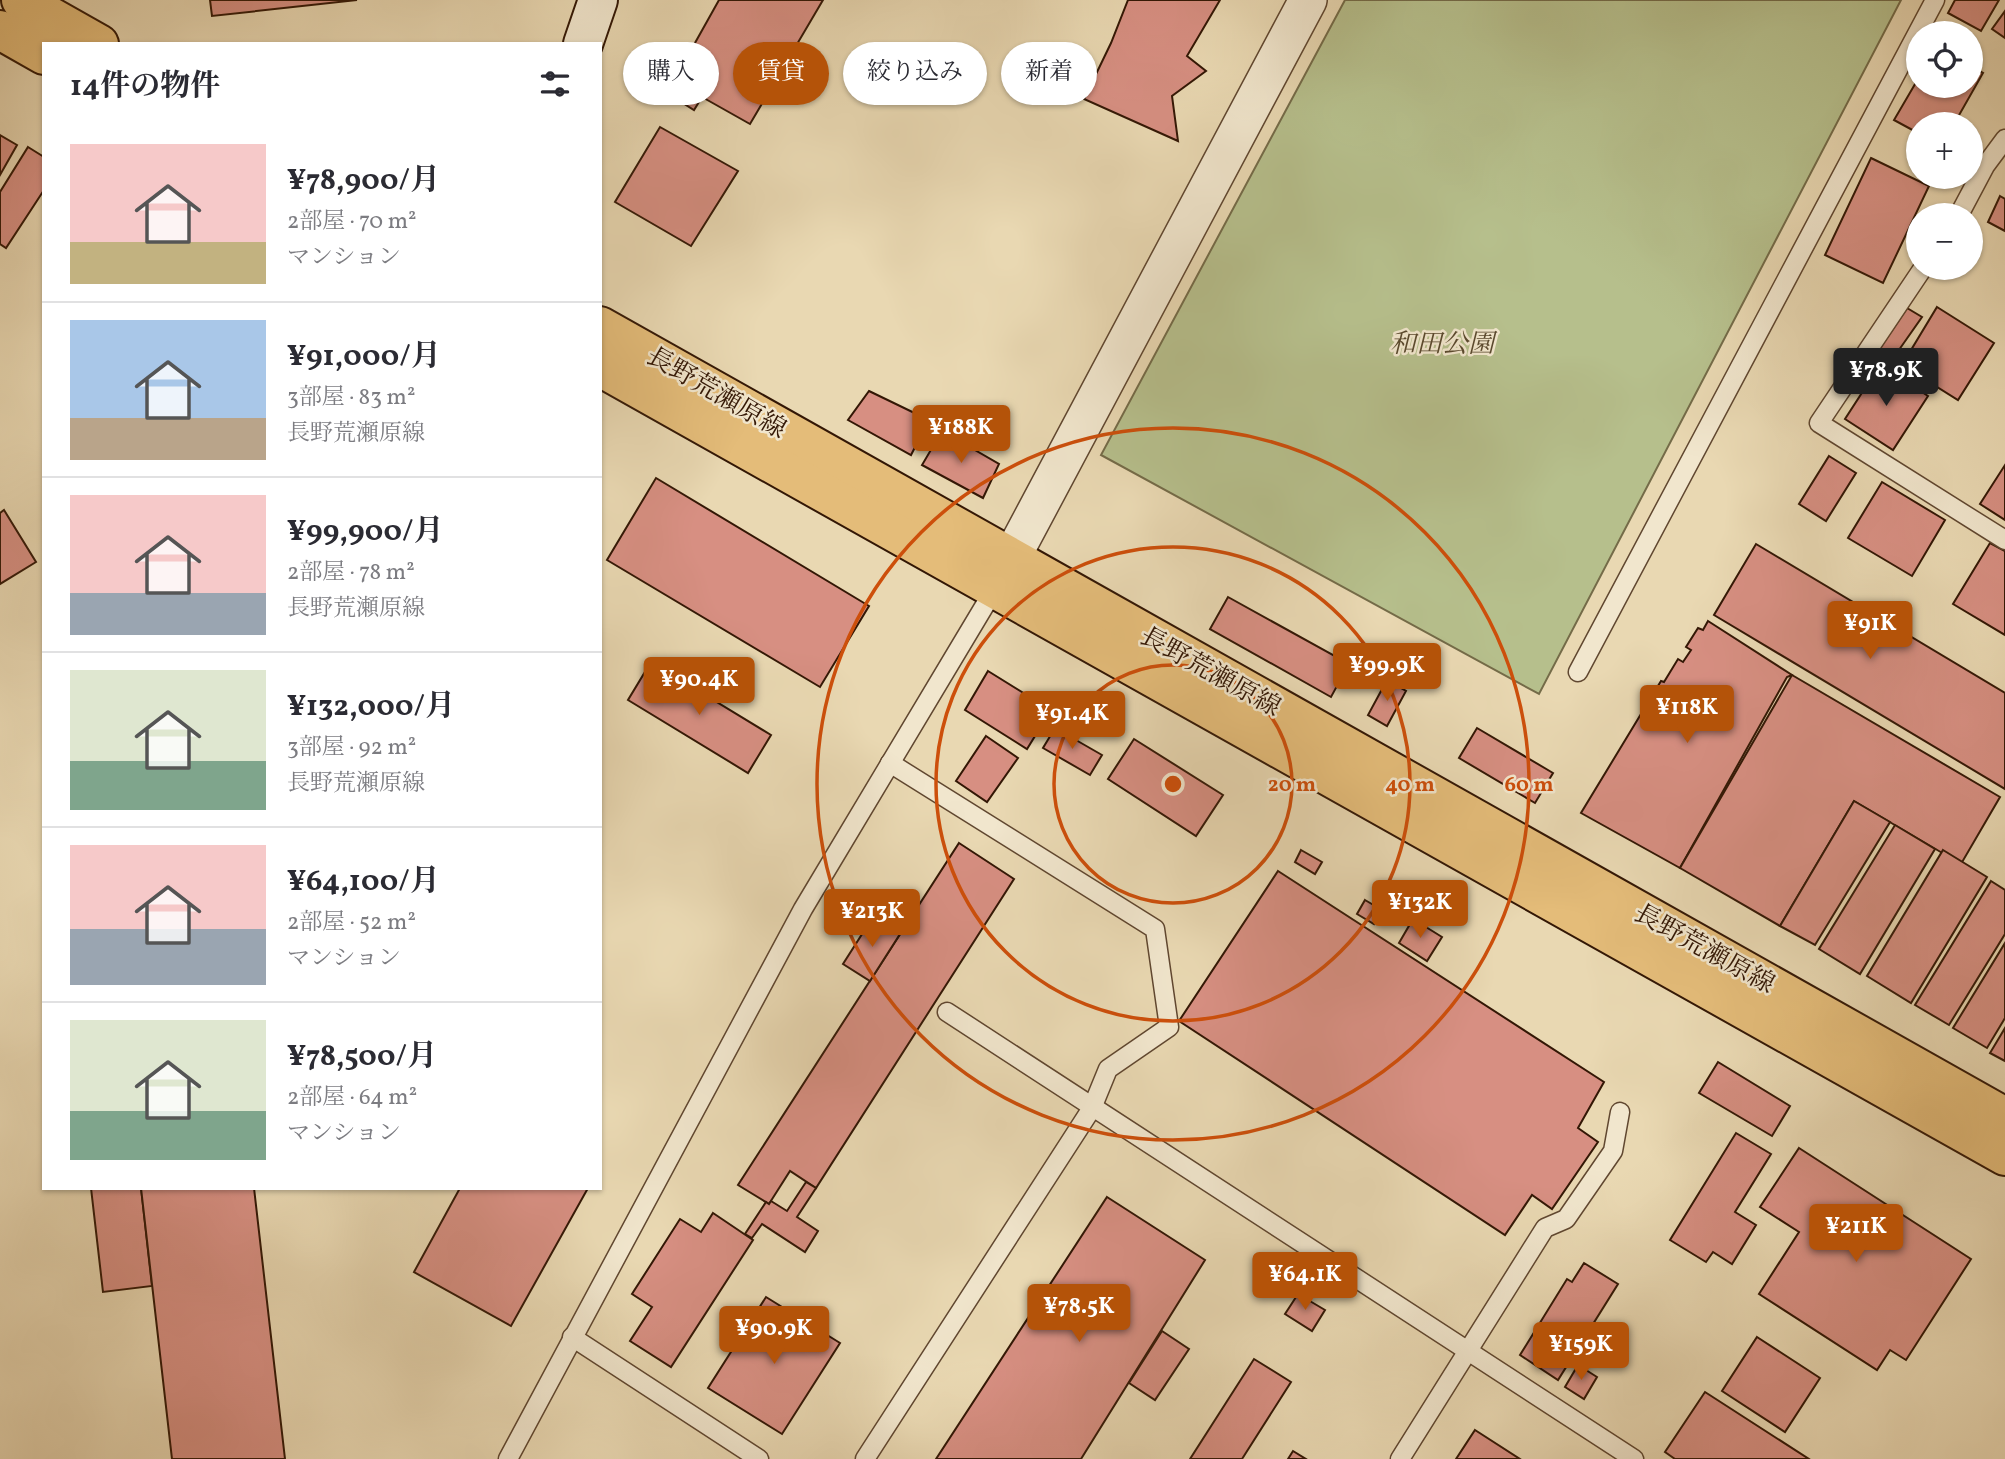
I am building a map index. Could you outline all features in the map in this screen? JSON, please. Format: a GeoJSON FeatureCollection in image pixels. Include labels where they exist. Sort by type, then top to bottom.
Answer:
{"type":"FeatureCollection","features":[{"type":"Feature","properties":{"kind":"main road"},"geometry":{"type":"LineString","coordinates":[[22,0],[96,42]]}},
{"type":"Feature","properties":{"kind":"main road"},"geometry":{"type":"LineString","coordinates":[[0,30],[42,54]]}},
{"type":"Feature","properties":{"kind":"main road","name":"長野荒瀬原線"},"geometry":{"type":"LineString","coordinates":[[602,327],[1003,574],[2005,1156]]}},
{"type":"Feature","properties":{"kind":"main road","name":"長野荒瀬原線"},"geometry":{"type":"LineString","coordinates":[[602,368],[1003,574],[2005,1117]]}},
{"type":"Feature","properties":{"kind":"street"},"geometry":{"type":"LineString","coordinates":[[584,42],[598,0]]}},
{"type":"Feature","properties":{"kind":"street"},"geometry":{"type":"LineString","coordinates":[[1003,574],[1308,0]]}},
{"type":"Feature","properties":{"kind":"lane"},"geometry":{"type":"LineString","coordinates":[[1578,671],[1935,0]]}},
{"type":"Feature","properties":{"kind":"lane"},"geometry":{"type":"LineString","coordinates":[[1965,203],[1985,166],[2005,139]]}},
{"type":"Feature","properties":{"kind":"lane"},"geometry":{"type":"LineString","coordinates":[[1915,280],[1819,423],[2005,540]]}},
{"type":"Feature","properties":{"kind":"lane"},"geometry":{"type":"LineString","coordinates":[[508,1459],[803,909],[1003,574]]}},
{"type":"Feature","properties":{"kind":"lane"},"geometry":{"type":"LineString","coordinates":[[865,1459],[1092,1108],[1108,1069],[1169,1027],[1155,929],[890,763]]}},
{"type":"Feature","properties":{"kind":"lane"},"geometry":{"type":"LineString","coordinates":[[947,1012],[1467,1353],[1634,1459]]}},
{"type":"Feature","properties":{"kind":"lane"},"geometry":{"type":"LineString","coordinates":[[1400,1459],[1545,1228],[1566,1219],[1613,1151],[1619,1112]]}},
{"type":"Feature","properties":{"kind":"lane"},"geometry":{"type":"LineString","coordinates":[[572,1337],[759,1459]]}},
{"type":"Feature","properties":{"kind":"green space","name":"和田公園"},"geometry":{"type":"Polygon","coordinates":[[[1345,0],[1901,0],[1539,694],[1101,455],[1345,0]]]}},
{"type":"Feature","properties":{"kind":"building"},"geometry":{"type":"Polygon","coordinates":[[[210,0],[357,0],[212,16],[210,0]]]}},
{"type":"Feature","properties":{"kind":"building"},"geometry":{"type":"Polygon","coordinates":[[[719,0],[823,0],[798,42],[733,42],[733,105],[761,105],[750,124],[716,105],[719,105],[719,42],[696,42],[719,0]]]}},
{"type":"Feature","properties":{"kind":"building"},"geometry":{"type":"Polygon","coordinates":[[[1128,0],[1220,0],[1187,56],[1206,71],[1172,96],[1178,141],[1097,105],[1097,72],[1128,0]]]}},
{"type":"Feature","properties":{"kind":"building"},"geometry":{"type":"Polygon","coordinates":[[[1955,0],[1999,0],[1983,28],[1983,21],[1963,21],[1948,13],[1955,0]]]}},
{"type":"Feature","properties":{"kind":"building"},"geometry":{"type":"Polygon","coordinates":[[[2005,11],[2005,38],[1992,29],[2005,11]]]}},
{"type":"Feature","properties":{"kind":"building"},"geometry":{"type":"Polygon","coordinates":[[[1907,98],[1969,98],[1961,112],[1906,112],[1906,126],[1894,120],[1907,98]]]}},
{"type":"Feature","properties":{"kind":"building"},"geometry":{"type":"Polygon","coordinates":[[[660,127],[738,171],[691,246],[615,202],[660,127]]]}},
{"type":"Feature","properties":{"kind":"building"},"geometry":{"type":"Polygon","coordinates":[[[0,135],[17,145],[0,175],[0,135]]]}},
{"type":"Feature","properties":{"kind":"building"},"geometry":{"type":"Polygon","coordinates":[[[28,147],[42,156],[42,193],[6,248],[0,244],[0,192],[28,147]]]}},
{"type":"Feature","properties":{"kind":"building"},"geometry":{"type":"Polygon","coordinates":[[[1871,158],[1906,175],[1906,189],[1928,189],[1921,203],[1906,203],[1906,234],[1883,283],[1825,255],[1871,158]]]}},
{"type":"Feature","properties":{"kind":"building"},"geometry":{"type":"Polygon","coordinates":[[[2000,196],[2005,199],[2005,231],[1988,222],[2000,196]]]}},
{"type":"Feature","properties":{"kind":"building"},"geometry":{"type":"Polygon","coordinates":[[[1937,307],[1994,343],[1958,400],[1902,365],[1937,307]]]}},
{"type":"Feature","properties":{"kind":"building"},"geometry":{"type":"Polygon","coordinates":[[[1907,308],[1922,317],[1894,357],[1880,348],[1907,308]]]}},
{"type":"Feature","properties":{"kind":"building"},"geometry":{"type":"Polygon","coordinates":[[[1880,365],[1928,396],[1893,450],[1845,419],[1880,365]]]}},
{"type":"Feature","properties":{"kind":"building"},"geometry":{"type":"Polygon","coordinates":[[[869,391],[929,420],[911,455],[848,420],[869,391]]]}},
{"type":"Feature","properties":{"kind":"building"},"geometry":{"type":"Polygon","coordinates":[[[942,431],[999,464],[983,498],[922,465],[942,431]]]}},
{"type":"Feature","properties":{"kind":"building"},"geometry":{"type":"Polygon","coordinates":[[[1829,456],[1856,473],[1826,521],[1799,504],[1829,456]]]}},
{"type":"Feature","properties":{"kind":"building"},"geometry":{"type":"Polygon","coordinates":[[[2005,465],[2005,520],[1980,504],[2005,465]]]}},
{"type":"Feature","properties":{"kind":"building"},"geometry":{"type":"Polygon","coordinates":[[[656,478],[869,606],[820,687],[607,560],[656,478]]]}},
{"type":"Feature","properties":{"kind":"building"},"geometry":{"type":"Polygon","coordinates":[[[1882,482],[1945,520],[1912,576],[1848,538],[1882,482]]]}},
{"type":"Feature","properties":{"kind":"building"},"geometry":{"type":"Polygon","coordinates":[[[4,510],[36,562],[0,584],[0,513],[4,510]]]}},
{"type":"Feature","properties":{"kind":"building"},"geometry":{"type":"Polygon","coordinates":[[[1990,543],[2005,551],[2005,635],[1953,604],[1990,543]]]}},
{"type":"Feature","properties":{"kind":"building"},"geometry":{"type":"Polygon","coordinates":[[[1756,544],[2005,693],[2005,789],[1714,615],[1756,544]]]}},
{"type":"Feature","properties":{"kind":"building"},"geometry":{"type":"Polygon","coordinates":[[[1228,597],[1349,664],[1331,697],[1210,629],[1228,597]]]}},
{"type":"Feature","properties":{"kind":"building"},"geometry":{"type":"Polygon","coordinates":[[[1708,621],[1792,675],[1787,677],[1680,868],[1581,813],[1661,681],[1664,682],[1678,659],[1683,662],[1691,650],[1686,647],[1698,628],[1703,630],[1708,621]]]}},
{"type":"Feature","properties":{"kind":"building"},"geometry":{"type":"Polygon","coordinates":[[[651,662],[771,735],[748,773],[628,700],[651,662]]]}},
{"type":"Feature","properties":{"kind":"building"},"geometry":{"type":"Polygon","coordinates":[[[988,671],[1051,710],[1027,749],[965,710],[988,671]]]}},
{"type":"Feature","properties":{"kind":"building"},"geometry":{"type":"Polygon","coordinates":[[[1792,675],[2000,797],[1961,864],[1854,801],[1780,926],[1680,868],[1792,675]]]}},
{"type":"Feature","properties":{"kind":"building"},"geometry":{"type":"Polygon","coordinates":[[[1387,680],[1406,691],[1387,726],[1368,715],[1387,680]]]}},
{"type":"Feature","properties":{"kind":"building"},"geometry":{"type":"Polygon","coordinates":[[[1055,728],[1102,755],[1090,775],[1043,748],[1055,728]]]}},
{"type":"Feature","properties":{"kind":"building"},"geometry":{"type":"Polygon","coordinates":[[[1477,728],[1553,773],[1535,803],[1459,758],[1477,728]]]}},
{"type":"Feature","properties":{"kind":"building"},"geometry":{"type":"Polygon","coordinates":[[[986,736],[1018,758],[987,802],[956,781],[986,736]]]}},
{"type":"Feature","properties":{"kind":"building"},"geometry":{"type":"Polygon","coordinates":[[[1134,739],[1223,795],[1196,836],[1108,779],[1134,739]]]}},
{"type":"Feature","properties":{"kind":"building"},"geometry":{"type":"Polygon","coordinates":[[[1854,801],[1890,822],[1815,945],[1780,926],[1854,801]]]}},
{"type":"Feature","properties":{"kind":"building"},"geometry":{"type":"Polygon","coordinates":[[[1895,825],[1935,849],[1860,974],[1819,949],[1895,825]]]}},
{"type":"Feature","properties":{"kind":"building"},"geometry":{"type":"Polygon","coordinates":[[[959,843],[1014,879],[816,1188],[790,1171],[769,1204],[738,1185],[959,843]]]}},
{"type":"Feature","properties":{"kind":"building"},"geometry":{"type":"Polygon","coordinates":[[[1301,850],[1322,862],[1315,874],[1295,862],[1301,850]]]}},
{"type":"Feature","properties":{"kind":"building"},"geometry":{"type":"Polygon","coordinates":[[[1943,850],[1987,877],[1911,1003],[1867,976],[1943,850]]]}},
{"type":"Feature","properties":{"kind":"building"},"geometry":{"type":"Polygon","coordinates":[[[1278,871],[1604,1082],[1578,1128],[1598,1142],[1552,1209],[1532,1195],[1505,1235],[1179,1021],[1278,871]]]}},
{"type":"Feature","properties":{"kind":"building"},"geometry":{"type":"Polygon","coordinates":[[[1991,881],[2005,890],[2005,934],[1949,1025],[1915,1005],[1991,881]]]}},
{"type":"Feature","properties":{"kind":"building"},"geometry":{"type":"Polygon","coordinates":[[[1365,900],[1382,910],[1374,924],[1357,914],[1365,900]]]}},
{"type":"Feature","properties":{"kind":"building"},"geometry":{"type":"Polygon","coordinates":[[[873,917],[900,934],[870,981],[843,964],[873,917]]]}},
{"type":"Feature","properties":{"kind":"building"},"geometry":{"type":"Polygon","coordinates":[[[1413,919],[1442,937],[1427,961],[1399,943],[1413,919]]]}},
{"type":"Feature","properties":{"kind":"building"},"geometry":{"type":"Polygon","coordinates":[[[2005,943],[2005,1018],[1987,1048],[1953,1028],[2005,943]]]}},
{"type":"Feature","properties":{"kind":"building"},"geometry":{"type":"Polygon","coordinates":[[[2005,1028],[2005,1061],[1990,1053],[2005,1028]]]}},
{"type":"Feature","properties":{"kind":"building"},"geometry":{"type":"Polygon","coordinates":[[[1718,1062],[1790,1106],[1772,1136],[1699,1093],[1718,1062]]]}},
{"type":"Feature","properties":{"kind":"building"},"geometry":{"type":"Polygon","coordinates":[[[1736,1133],[1771,1154],[1735,1212],[1756,1225],[1732,1264],[1713,1252],[1706,1262],[1670,1240],[1736,1133]]]}},
{"type":"Feature","properties":{"kind":"building"},"geometry":{"type":"Polygon","coordinates":[[[1799,1148],[1971,1259],[1906,1360],[1890,1350],[1877,1370],[1759,1294],[1799,1232],[1760,1207],[1799,1148]]]}},
{"type":"Feature","properties":{"kind":"building"},"geometry":{"type":"Polygon","coordinates":[[[806,1182],[816,1188],[797,1217],[818,1231],[805,1252],[762,1224],[752,1238],[745,1234],[766,1202],[769,1204],[771,1201],[787,1211],[806,1182]]]}},
{"type":"Feature","properties":{"kind":"building"},"geometry":{"type":"Polygon","coordinates":[[[91,1190],[141,1190],[152,1286],[103,1292],[91,1190]]]}},
{"type":"Feature","properties":{"kind":"building"},"geometry":{"type":"Polygon","coordinates":[[[141,1190],[254,1190],[285,1459],[172,1459],[141,1190]]]}},
{"type":"Feature","properties":{"kind":"building"},"geometry":{"type":"Polygon","coordinates":[[[459,1190],[587,1190],[511,1326],[414,1272],[459,1190]]]}},
{"type":"Feature","properties":{"kind":"building"},"geometry":{"type":"Polygon","coordinates":[[[1107,1197],[1205,1260],[1081,1459],[936,1459],[1107,1197]]]}},
{"type":"Feature","properties":{"kind":"building"},"geometry":{"type":"Polygon","coordinates":[[[713,1213],[753,1240],[671,1367],[630,1341],[652,1307],[632,1294],[680,1219],[701,1232],[713,1213]]]}},
{"type":"Feature","properties":{"kind":"building"},"geometry":{"type":"Polygon","coordinates":[[[1584,1263],[1618,1284],[1558,1380],[1520,1355],[1567,1279],[1572,1282],[1584,1263]]]}},
{"type":"Feature","properties":{"kind":"building"},"geometry":{"type":"Polygon","coordinates":[[[1298,1294],[1325,1310],[1312,1331],[1285,1314],[1298,1294]]]}},
{"type":"Feature","properties":{"kind":"building"},"geometry":{"type":"Polygon","coordinates":[[[766,1297],[840,1343],[782,1434],[708,1388],[766,1297]]]}},
{"type":"Feature","properties":{"kind":"building"},"geometry":{"type":"Polygon","coordinates":[[[1162,1331],[1189,1349],[1155,1400],[1129,1383],[1162,1331]]]}},
{"type":"Feature","properties":{"kind":"building"},"geometry":{"type":"Polygon","coordinates":[[[1757,1337],[1820,1378],[1785,1432],[1722,1391],[1757,1337]]]}},
{"type":"Feature","properties":{"kind":"building"},"geometry":{"type":"Polygon","coordinates":[[[1254,1359],[1291,1382],[1242,1459],[1190,1459],[1254,1359]]]}},
{"type":"Feature","properties":{"kind":"building"},"geometry":{"type":"Polygon","coordinates":[[[1578,1365],[1597,1377],[1584,1399],[1565,1387],[1578,1365]]]}},
{"type":"Feature","properties":{"kind":"building"},"geometry":{"type":"Polygon","coordinates":[[[1705,1392],[1809,1459],[1675,1459],[1665,1452],[1705,1392]]]}},
{"type":"Feature","properties":{"kind":"building"},"geometry":{"type":"Polygon","coordinates":[[[1475,1430],[1520,1459],[1456,1459],[1475,1430]]]}},
{"type":"Feature","properties":{"kind":"building"},"geometry":{"type":"Polygon","coordinates":[[[1293,1451],[1306,1459],[1288,1459],[1293,1451]]]}}]}
